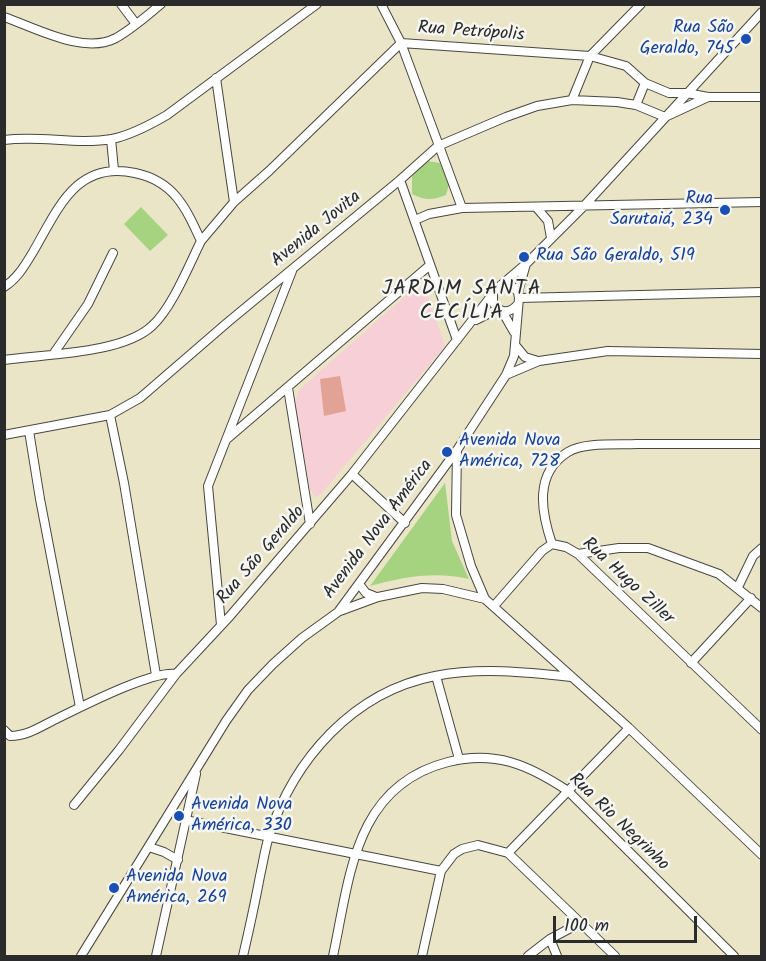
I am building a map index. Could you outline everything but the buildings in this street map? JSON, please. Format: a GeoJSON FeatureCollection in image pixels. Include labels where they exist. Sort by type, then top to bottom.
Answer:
{"type":"FeatureCollection","features":[{"type":"Feature","properties":{"kind":"street"},"geometry":{"type":"LineString","coordinates":[[122,4],[136,24]]}},
{"type":"Feature","properties":{"kind":"street"},"geometry":{"type":"LineString","coordinates":[[4,17],[73,42],[103,43],[116,38],[161,4]]}},
{"type":"Feature","properties":{"kind":"street"},"geometry":{"type":"LineString","coordinates":[[4,140],[111,139],[149,125],[167,115],[317,4]]}},
{"type":"Feature","properties":{"kind":"street"},"geometry":{"type":"LineString","coordinates":[[381,4],[401,43],[462,208]]}},
{"type":"Feature","properties":{"kind":"street"},"geometry":{"type":"LineString","coordinates":[[572,100],[590,56],[641,4]]}},
{"type":"Feature","properties":{"kind":"street"},"geometry":{"type":"LineString","coordinates":[[516,336],[493,302],[492,295],[495,289],[527,262],[584,206],[762,12]]}},
{"type":"Feature","properties":{"kind":"street","name":"Rua Petrópolis"},"geometry":{"type":"LineString","coordinates":[[4,360],[99,348],[130,339],[152,326],[168,304],[201,242],[234,202],[401,43],[590,56],[626,66],[645,83]]}},
{"type":"Feature","properties":{"kind":"street"},"geometry":{"type":"LineString","coordinates":[[216,78],[234,202]]}},
{"type":"Feature","properties":{"kind":"street"},"geometry":{"type":"LineString","coordinates":[[636,105],[645,83],[669,93],[687,93],[708,97],[762,97]]}},
{"type":"Feature","properties":{"kind":"street"},"geometry":{"type":"LineString","coordinates":[[665,117],[708,97]]}},
{"type":"Feature","properties":{"kind":"street","name":"Avenida Jovita"},"geometry":{"type":"LineString","coordinates":[[4,435],[110,415],[148,392],[438,146],[537,106],[572,100],[636,105],[665,117]]}},
{"type":"Feature","properties":{"kind":"street"},"geometry":{"type":"LineString","coordinates":[[111,139],[114,170]]}},
{"type":"Feature","properties":{"kind":"street"},"geometry":{"type":"LineString","coordinates":[[4,286],[20,274],[67,196],[87,177],[97,172],[114,170],[145,176],[170,189],[181,201],[201,242]]}},
{"type":"Feature","properties":{"kind":"street"},"geometry":{"type":"LineString","coordinates":[[400,180],[457,340]]}},
{"type":"Feature","properties":{"kind":"street"},"geometry":{"type":"LineString","coordinates":[[415,220],[429,214],[462,208],[762,202]]}},
{"type":"Feature","properties":{"kind":"street"},"geometry":{"type":"LineString","coordinates":[[536,207],[548,221],[551,238]]}},
{"type":"Feature","properties":{"kind":"street"},"geometry":{"type":"LineString","coordinates":[[54,353],[88,304],[113,253]]}},
{"type":"Feature","properties":{"kind":"street","name":"Avenida Nova América"},"geometry":{"type":"LineString","coordinates":[[81,957],[248,690],[302,638],[338,612],[447,465],[506,375],[516,346],[518,298],[527,262]]}},
{"type":"Feature","properties":{"kind":"street"},"geometry":{"type":"LineString","coordinates":[[226,440],[430,264]]}},
{"type":"Feature","properties":{"kind":"street"},"geometry":{"type":"LineString","coordinates":[[221,625],[208,486],[293,269]]}},
{"type":"Feature","properties":{"kind":"street"},"geometry":{"type":"LineString","coordinates":[[501,285],[509,285],[518,298]]}},
{"type":"Feature","properties":{"kind":"street"},"geometry":{"type":"LineString","coordinates":[[518,298],[762,292]]}},
{"type":"Feature","properties":{"kind":"street","name":"Rua São Geraldo"},"geometry":{"type":"LineString","coordinates":[[74,805],[176,674],[352,474],[492,295]]}},
{"type":"Feature","properties":{"kind":"street"},"geometry":{"type":"LineString","coordinates":[[500,310],[512,310],[518,298]]}},
{"type":"Feature","properties":{"kind":"street","name":"Rua São Geraldo"},"geometry":{"type":"LineString","coordinates":[[469,324],[484,315],[500,310]]}},
{"type":"Feature","properties":{"kind":"street"},"geometry":{"type":"LineString","coordinates":[[516,346],[525,357],[539,361]]}},
{"type":"Feature","properties":{"kind":"street"},"geometry":{"type":"LineString","coordinates":[[506,375],[539,361],[608,351],[762,354]]}},
{"type":"Feature","properties":{"kind":"street"},"geometry":{"type":"LineString","coordinates":[[288,388],[310,524]]}},
{"type":"Feature","properties":{"kind":"street"},"geometry":{"type":"LineString","coordinates":[[110,415],[124,483],[156,675]]}},
{"type":"Feature","properties":{"kind":"street"},"geometry":{"type":"LineString","coordinates":[[29,431],[80,707]]}},
{"type":"Feature","properties":{"kind":"street","name":"Rua Hugo Ziller"},"geometry":{"type":"LineString","coordinates":[[762,444],[625,444],[577,447],[567,452],[550,471],[544,485],[542,500],[543,518],[552,544],[566,547],[578,554],[762,730]]}},
{"type":"Feature","properties":{"kind":"street"},"geometry":{"type":"LineString","coordinates":[[457,450],[456,515],[471,566],[485,599]]}},
{"type":"Feature","properties":{"kind":"street"},"geometry":{"type":"LineString","coordinates":[[447,465],[456,484]]}},
{"type":"Feature","properties":{"kind":"street"},"geometry":{"type":"LineString","coordinates":[[352,474],[405,523]]}},
{"type":"Feature","properties":{"kind":"street"},"geometry":{"type":"LineString","coordinates":[[494,606],[542,551],[552,544]]}},
{"type":"Feature","properties":{"kind":"street"},"geometry":{"type":"LineString","coordinates":[[578,554],[619,548],[648,548],[719,574],[762,608]]}},
{"type":"Feature","properties":{"kind":"street"},"geometry":{"type":"LineString","coordinates":[[738,587],[753,556],[762,548]]}},
{"type":"Feature","properties":{"kind":"street"},"geometry":{"type":"LineString","coordinates":[[359,584],[366,593],[378,597]]}},
{"type":"Feature","properties":{"kind":"street"},"geometry":{"type":"LineString","coordinates":[[338,612],[378,597],[422,588],[444,589],[485,599],[629,728],[762,855]]}},
{"type":"Feature","properties":{"kind":"street"},"geometry":{"type":"LineString","coordinates":[[691,663],[751,598]]}},
{"type":"Feature","properties":{"kind":"street"},"geometry":{"type":"LineString","coordinates":[[538,674],[552,659]]}},
{"type":"Feature","properties":{"kind":"street"},"geometry":{"type":"LineString","coordinates":[[243,957],[269,837],[283,803],[307,760],[327,735],[355,710],[391,689],[436,675],[475,671],[571,677]]}},
{"type":"Feature","properties":{"kind":"street"},"geometry":{"type":"LineString","coordinates":[[5,731],[10,736],[24,735],[80,707],[156,675],[176,674]]}},
{"type":"Feature","properties":{"kind":"street"},"geometry":{"type":"LineString","coordinates":[[436,675],[459,759]]}},
{"type":"Feature","properties":{"kind":"street"},"geometry":{"type":"LineString","coordinates":[[508,853],[629,728]]}},
{"type":"Feature","properties":{"kind":"street","name":"Rua Rio Negrinho"},"geometry":{"type":"LineString","coordinates":[[333,957],[355,855],[374,814],[389,793],[404,780],[425,769],[459,759],[495,759],[516,763],[539,772],[567,791],[734,957]]}},
{"type":"Feature","properties":{"kind":"street"},"geometry":{"type":"LineString","coordinates":[[156,957],[198,767]]}},
{"type":"Feature","properties":{"kind":"street"},"geometry":{"type":"LineString","coordinates":[[185,820],[441,871]]}},
{"type":"Feature","properties":{"kind":"street"},"geometry":{"type":"LineString","coordinates":[[422,957],[441,871],[454,854],[470,846],[478,845],[508,853],[615,957]]}},
{"type":"Feature","properties":{"kind":"street"},"geometry":{"type":"LineString","coordinates":[[149,847],[178,860]]}},
{"type":"Feature","properties":{"kind":"street"},"geometry":{"type":"LineString","coordinates":[[528,957],[550,939],[580,923]]}},
{"type":"Feature","properties":{"kind":"street"},"geometry":{"type":"LineString","coordinates":[[550,939],[557,957]]}},
{"type":"Feature","properties":{"kind":"shaded area"},"geometry":{"type":"Polygon","coordinates":[[[425,288],[445,346],[321,494],[315,497],[310,489],[295,404],[299,390],[411,291],[425,288]]]}},
{"type":"Feature","properties":{"kind":"green space"},"geometry":{"type":"Polygon","coordinates":[[[427,161],[440,163],[449,185],[446,195],[429,199],[412,194],[412,176],[427,161]]]}},
{"type":"Feature","properties":{"kind":"green space"},"geometry":{"type":"Polygon","coordinates":[[[141,207],[168,235],[150,251],[124,224],[141,207]]]}},
{"type":"Feature","properties":{"kind":"green space"},"geometry":{"type":"Polygon","coordinates":[[[445,483],[452,541],[469,579],[431,575],[370,586],[445,483]]]}},
{"type":"Feature","properties":{"kind":"place","name":"Rua São Geraldo, 745"},"geometry":{"type":"Point","coordinates":[746,39]}},
{"type":"Feature","properties":{"kind":"place","name":"Rua Sarutaiá, 234"},"geometry":{"type":"Point","coordinates":[725,210]}},
{"type":"Feature","properties":{"kind":"place","name":"Rua São Geraldo, 519"},"geometry":{"type":"Point","coordinates":[524,257]}},
{"type":"Feature","properties":{"kind":"place","name":"Avenida Nova América, 728"},"geometry":{"type":"Point","coordinates":[447,452]}},
{"type":"Feature","properties":{"kind":"place","name":"Avenida Nova América, 330"},"geometry":{"type":"Point","coordinates":[179,816]}},
{"type":"Feature","properties":{"kind":"place","name":"Avenida Nova América, 269"},"geometry":{"type":"Point","coordinates":[114,888]}},
{"type":"Feature","properties":{"kind":"district","name":"JARDIM SANTA CECÍLIA"},"geometry":{"type":"Point","coordinates":[462,302]}}]}
